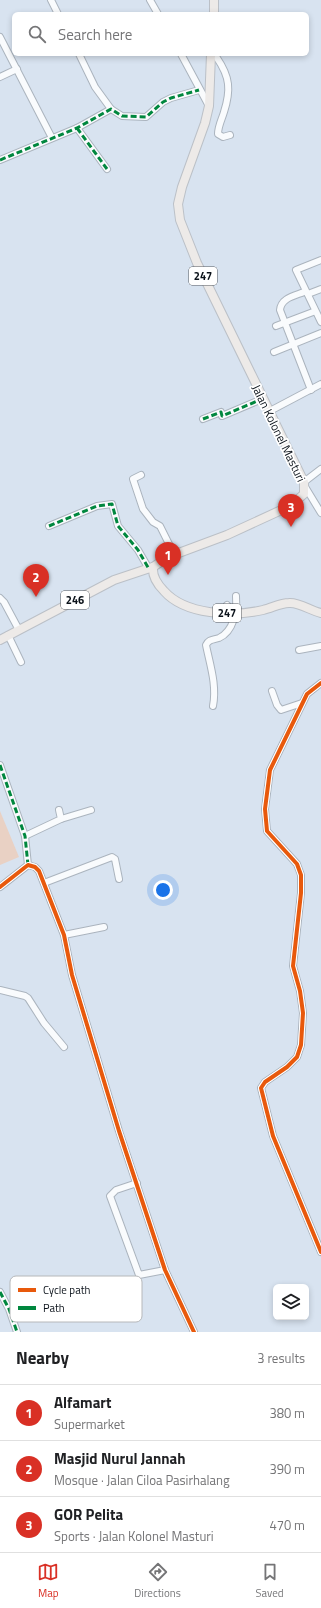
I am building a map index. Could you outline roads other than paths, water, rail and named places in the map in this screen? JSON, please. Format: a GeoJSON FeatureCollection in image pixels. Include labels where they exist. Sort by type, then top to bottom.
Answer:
{"type":"FeatureCollection","features":[{"type":"Feature","properties":{"kind":"main road"},"geometry":{"type":"LineString","coordinates":[[214,0],[214,12]]}},
{"type":"Feature","properties":{"kind":"main road","name":"Jalan Kolonel Masturi"},"geometry":{"type":"LineString","coordinates":[[151,568],[174,554],[228,535],[290,506],[304,494],[304,483],[197,264],[180,220],[178,204],[182,187],[205,123],[209,106],[213,58]]}},
{"type":"Feature","properties":{"kind":"main road","name":"247"},"geometry":{"type":"LineString","coordinates":[[151,568],[157,582],[168,596],[177,602],[200,611],[234,613],[264,610],[289,603],[298,604],[321,613]]}},
{"type":"Feature","properties":{"kind":"main road","name":"246"},"geometry":{"type":"LineString","coordinates":[[0,640],[114,580],[151,568]]}},
{"type":"Feature","properties":{"kind":"street"},"geometry":{"type":"LineString","coordinates":[[51,0],[57,12]]}},
{"type":"Feature","properties":{"kind":"street"},"geometry":{"type":"LineString","coordinates":[[150,0],[157,12]]}},
{"type":"Feature","properties":{"kind":"street"},"geometry":{"type":"LineString","coordinates":[[0,37],[52,138]]}},
{"type":"Feature","properties":{"kind":"street"},"geometry":{"type":"LineString","coordinates":[[80,56],[95,87],[111,109],[122,116],[146,117],[163,102],[171,98],[200,90]]}},
{"type":"Feature","properties":{"kind":"street"},"geometry":{"type":"LineString","coordinates":[[182,56],[209,106]]}},
{"type":"Feature","properties":{"kind":"street"},"geometry":{"type":"LineString","coordinates":[[213,58],[225,69],[229,83],[225,110],[218,134],[223,137],[230,136]]}},
{"type":"Feature","properties":{"kind":"street"},"geometry":{"type":"LineString","coordinates":[[0,77],[17,69]]}},
{"type":"Feature","properties":{"kind":"street"},"geometry":{"type":"LineString","coordinates":[[0,160],[77,128],[111,109]]}},
{"type":"Feature","properties":{"kind":"street"},"geometry":{"type":"LineString","coordinates":[[77,128],[107,169]]}},
{"type":"Feature","properties":{"kind":"street"},"geometry":{"type":"LineString","coordinates":[[320,318],[306,293],[296,270],[321,260]]}},
{"type":"Feature","properties":{"kind":"street"},"geometry":{"type":"LineString","coordinates":[[310,390],[280,310],[282,303],[288,298],[321,289]]}},
{"type":"Feature","properties":{"kind":"street"},"geometry":{"type":"LineString","coordinates":[[276,326],[313,312]]}},
{"type":"Feature","properties":{"kind":"street"},"geometry":{"type":"LineString","coordinates":[[274,352],[321,333]]}},
{"type":"Feature","properties":{"kind":"street"},"geometry":{"type":"LineString","coordinates":[[268,412],[321,384]]}},
{"type":"Feature","properties":{"kind":"street"},"geometry":{"type":"LineString","coordinates":[[203,419],[221,412],[222,416],[262,399]]}},
{"type":"Feature","properties":{"kind":"street"},"geometry":{"type":"LineString","coordinates":[[320,509],[304,483],[321,469]]}},
{"type":"Feature","properties":{"kind":"street"},"geometry":{"type":"LineString","coordinates":[[142,475],[133,479],[140,504],[150,519],[160,526],[174,554]]}},
{"type":"Feature","properties":{"kind":"street"},"geometry":{"type":"LineString","coordinates":[[49,526],[97,506],[112,504],[118,526],[151,568]]}},
{"type":"Feature","properties":{"kind":"street"},"geometry":{"type":"LineString","coordinates":[[214,706],[214,677],[206,645],[209,641],[222,636],[230,629],[236,596]]}},
{"type":"Feature","properties":{"kind":"street"},"geometry":{"type":"LineString","coordinates":[[0,598],[4,602],[19,630]]}},
{"type":"Feature","properties":{"kind":"street"},"geometry":{"type":"LineString","coordinates":[[227,604],[234,613]]}},
{"type":"Feature","properties":{"kind":"street"},"geometry":{"type":"LineString","coordinates":[[8,635],[21,662]]}},
{"type":"Feature","properties":{"kind":"street"},"geometry":{"type":"LineString","coordinates":[[299,650],[321,646]]}},
{"type":"Feature","properties":{"kind":"street"},"geometry":{"type":"LineString","coordinates":[[321,683],[307,694],[272,764],[265,809],[267,831],[297,864],[301,875],[301,893],[293,966],[303,1004],[301,1045],[297,1057],[287,1067],[265,1082],[261,1088],[273,1136],[321,1252]]}},
{"type":"Feature","properties":{"kind":"street"},"geometry":{"type":"LineString","coordinates":[[272,691],[277,705],[282,710],[302,703]]}},
{"type":"Feature","properties":{"kind":"street"},"geometry":{"type":"LineString","coordinates":[[0,765],[25,836],[28,865]]}},
{"type":"Feature","properties":{"kind":"street"},"geometry":{"type":"LineString","coordinates":[[59,810],[61,819]]}},
{"type":"Feature","properties":{"kind":"street"},"geometry":{"type":"LineString","coordinates":[[25,836],[61,819],[90,810]]}},
{"type":"Feature","properties":{"kind":"street"},"geometry":{"type":"LineString","coordinates":[[44,883],[112,857],[115,859],[119,880]]}},
{"type":"Feature","properties":{"kind":"street"},"geometry":{"type":"LineString","coordinates":[[28,865],[37,869],[64,935],[72,975],[119,1131],[165,1270],[194,1332]]}},
{"type":"Feature","properties":{"kind":"street"},"geometry":{"type":"LineString","coordinates":[[0,887],[28,865]]}},
{"type":"Feature","properties":{"kind":"street"},"geometry":{"type":"LineString","coordinates":[[64,935],[104,927]]}},
{"type":"Feature","properties":{"kind":"street"},"geometry":{"type":"LineString","coordinates":[[0,990],[19,994],[28,998],[44,1023],[64,1047]]}},
{"type":"Feature","properties":{"kind":"street"},"geometry":{"type":"LineString","coordinates":[[137,1183],[116,1190],[110,1196],[139,1276],[165,1270]]}},
{"type":"Feature","properties":{"kind":"street"},"geometry":{"type":"LineString","coordinates":[[0,1292],[10,1312]]}},
{"type":"Feature","properties":{"kind":"street"},"geometry":{"type":"LineString","coordinates":[[14,1322],[18,1332]]}},
{"type":"Feature","properties":{"kind":"place","name":"GOR Pelita"},"geometry":{"type":"Point","coordinates":[291,527]}},
{"type":"Feature","properties":{"kind":"place","name":"Alfamart"},"geometry":{"type":"Point","coordinates":[168,575]}},
{"type":"Feature","properties":{"kind":"place","name":"Masjid Nurul Jannah"},"geometry":{"type":"Point","coordinates":[36,597]}}]}
